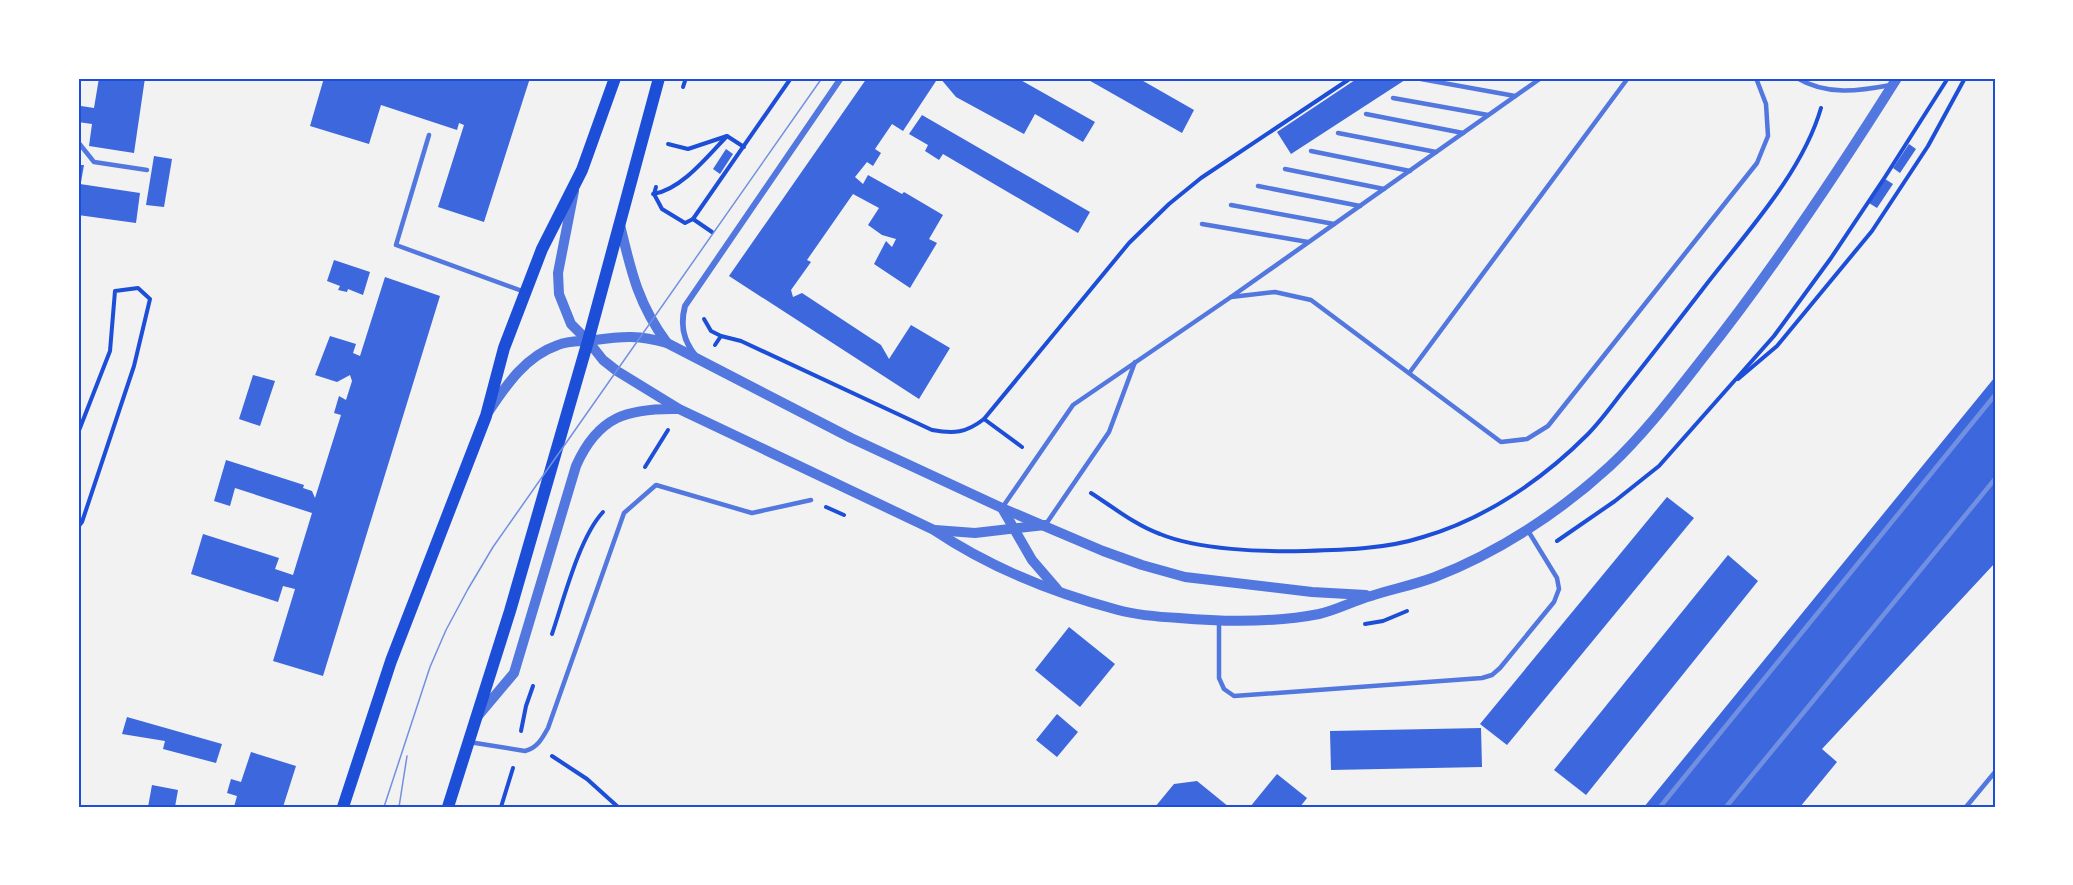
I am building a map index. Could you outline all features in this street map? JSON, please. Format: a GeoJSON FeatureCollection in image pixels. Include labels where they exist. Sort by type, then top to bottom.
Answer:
{"type":"FeatureCollection","features":[{"type":"Feature","properties":{"kind":"main road"},"geometry":{"type":"LineString","coordinates":[[343,807],[391,661],[486,416],[504,348],[543,249],[574,186],[615,78]]}},
{"type":"Feature","properties":{"kind":"main road"},"geometry":{"type":"LineString","coordinates":[[448,807],[477,718],[588,341],[658,78]]}},
{"type":"Feature","properties":{"kind":"street"},"geometry":{"type":"LineString","coordinates":[[702,361],[685,338],[682,320],[689,299],[841,78]]}},
{"type":"Feature","properties":{"kind":"street"},"geometry":{"type":"LineString","coordinates":[[574,186],[558,273],[559,294],[571,324],[603,360],[617,371],[679,409],[934,530],[964,550],[1006,570],[1121,611],[1219,621],[1257,621],[1322,614],[1436,577],[1497,547],[1527,529],[1557,509],[1612,464],[1668,401],[1768,274],[1813,209],[1895,81]]}},
{"type":"Feature","properties":{"kind":"street"},"geometry":{"type":"LineString","coordinates":[[620,225],[632,273],[646,311],[667,343]]}},
{"type":"Feature","properties":{"kind":"street"},"geometry":{"type":"LineString","coordinates":[[486,416],[511,379],[529,362],[556,345],[571,341],[642,336],[667,343],[851,438],[1002,508],[1142,566],[1185,577],[1312,592],[1372,596]]}},
{"type":"Feature","properties":{"kind":"street"},"geometry":{"type":"LineString","coordinates":[[477,718],[514,673],[582,452],[605,425],[618,417],[634,411],[679,409]]}},
{"type":"Feature","properties":{"kind":"street"},"geometry":{"type":"LineString","coordinates":[[1002,508],[1032,560],[1060,591]]}},
{"type":"Feature","properties":{"kind":"street"},"geometry":{"type":"LineString","coordinates":[[934,530],[975,533],[1045,525]]}},
{"type":"Feature","properties":{"kind":"lane"},"geometry":{"type":"LineString","coordinates":[[78,85],[79,78]]}},
{"type":"Feature","properties":{"kind":"lane"},"geometry":{"type":"LineString","coordinates":[[1002,508],[1073,405],[1231,297],[1540,78]]}},
{"type":"Feature","properties":{"kind":"lane"},"geometry":{"type":"LineString","coordinates":[[1410,372],[1628,78]]}},
{"type":"Feature","properties":{"kind":"lane"},"geometry":{"type":"LineString","coordinates":[[1231,297],[1275,292],[1311,300],[1501,442],[1527,439],[1548,426],[1756,163],[1768,135],[1767,104],[1756,78]]}},
{"type":"Feature","properties":{"kind":"lane"},"geometry":{"type":"LineString","coordinates":[[1797,78],[1814,86],[1848,92],[1895,81]]}},
{"type":"Feature","properties":{"kind":"lane"},"geometry":{"type":"LineString","coordinates":[[1421,79],[1515,96]]}},
{"type":"Feature","properties":{"kind":"lane"},"geometry":{"type":"LineString","coordinates":[[1393,98],[1489,115]]}},
{"type":"Feature","properties":{"kind":"lane"},"geometry":{"type":"LineString","coordinates":[[1366,114],[1463,133]]}},
{"type":"Feature","properties":{"kind":"lane"},"geometry":{"type":"LineString","coordinates":[[1338,133],[1436,152]]}},
{"type":"Feature","properties":{"kind":"lane"},"geometry":{"type":"LineString","coordinates":[[429,135],[396,245],[526,293]]}},
{"type":"Feature","properties":{"kind":"lane"},"geometry":{"type":"LineString","coordinates":[[78,142],[94,162],[147,170]]}},
{"type":"Feature","properties":{"kind":"lane"},"geometry":{"type":"LineString","coordinates":[[1311,151],[1410,171]]}},
{"type":"Feature","properties":{"kind":"lane"},"geometry":{"type":"LineString","coordinates":[[1285,170],[1384,189]]}},
{"type":"Feature","properties":{"kind":"lane"},"geometry":{"type":"LineString","coordinates":[[1258,186],[1360,206]]}},
{"type":"Feature","properties":{"kind":"lane"},"geometry":{"type":"LineString","coordinates":[[1231,205],[1334,224]]}},
{"type":"Feature","properties":{"kind":"lane"},"geometry":{"type":"LineString","coordinates":[[1202,224],[1309,242]]}},
{"type":"Feature","properties":{"kind":"lane"},"geometry":{"type":"LineString","coordinates":[[1045,525],[1109,432],[1135,362]]}},
{"type":"Feature","properties":{"kind":"lane"},"geometry":{"type":"LineString","coordinates":[[469,742],[525,751],[536,745],[548,728],[624,513],[656,485],[752,513],[812,500]]}},
{"type":"Feature","properties":{"kind":"lane"},"geometry":{"type":"LineString","coordinates":[[1219,621],[1219,678],[1224,689],[1234,696],[1482,678],[1492,675],[1500,668],[1554,602],[1559,589],[1557,578],[1527,529]]}},
{"type":"Feature","properties":{"kind":"lane"},"geometry":{"type":"LineString","coordinates":[[1966,807],[1995,772]]}},
{"type":"Feature","properties":{"kind":"path"},"geometry":{"type":"LineString","coordinates":[[683,89],[686,78]]}},
{"type":"Feature","properties":{"kind":"path"},"geometry":{"type":"LineString","coordinates":[[657,184],[654,194],[662,209],[685,222],[693,219],[791,78]]}},
{"type":"Feature","properties":{"kind":"path"},"geometry":{"type":"LineString","coordinates":[[702,312],[705,323],[711,331],[741,341],[932,430],[948,433],[971,429],[984,419],[1129,243],[1169,204],[1201,178],[1351,78]]}},
{"type":"Feature","properties":{"kind":"path"},"geometry":{"type":"LineString","coordinates":[[1542,552],[1615,501],[1659,466],[1774,336],[1831,258],[1948,78]]}},
{"type":"Feature","properties":{"kind":"path"},"geometry":{"type":"LineString","coordinates":[[1726,389],[1777,346],[1872,231],[1928,146],[1965,78]]}},
{"type":"Feature","properties":{"kind":"path"},"geometry":{"type":"LineString","coordinates":[[665,154],[671,133]]}},
{"type":"Feature","properties":{"kind":"path"},"geometry":{"type":"LineString","coordinates":[[668,144],[688,149],[727,136],[744,147]]}},
{"type":"Feature","properties":{"kind":"path"},"geometry":{"type":"LineString","coordinates":[[693,219],[727,243]]}},
{"type":"Feature","properties":{"kind":"path"},"geometry":{"type":"LineString","coordinates":[[78,434],[110,351],[116,291],[138,288],[150,299],[134,366],[82,522],[78,526]]}},
{"type":"Feature","properties":{"kind":"path"},"geometry":{"type":"LineString","coordinates":[[702,361],[721,336]]}},
{"type":"Feature","properties":{"kind":"path"},"geometry":{"type":"LineString","coordinates":[[812,500],[853,519]]}},
{"type":"Feature","properties":{"kind":"path"},"geometry":{"type":"LineString","coordinates":[[1361,624],[1383,621],[1415,608]]}},
{"type":"Feature","properties":{"kind":"path"},"geometry":{"type":"LineString","coordinates":[[536,745],[587,779],[618,807]]}},
{"type":"Feature","properties":{"kind":"building"},"geometry":{"type":"Polygon","coordinates":[[[99,78],[145,78],[134,153],[89,146],[92,124],[78,122],[81,106],[94,108],[99,78]]]}},
{"type":"Feature","properties":{"kind":"building"},"geometry":{"type":"Polygon","coordinates":[[[324,78],[530,78],[484,222],[438,207],[464,125],[459,123],[457,130],[381,105],[369,144],[310,126],[324,78]]]}},
{"type":"Feature","properties":{"kind":"building"},"geometry":{"type":"Polygon","coordinates":[[[867,78],[938,78],[903,131],[892,124],[875,149],[881,153],[873,166],[867,162],[855,177],[863,184],[868,175],[902,194],[904,192],[943,215],[929,239],[937,243],[910,288],[874,264],[886,241],[892,247],[896,239],[882,235],[868,225],[879,208],[853,194],[807,260],[811,262],[791,290],[793,297],[802,293],[881,345],[889,359],[911,325],[950,348],[919,399],[729,276],[867,78]]]}},
{"type":"Feature","properties":{"kind":"building"},"geometry":{"type":"Polygon","coordinates":[[[940,78],[1008,78],[1012,80],[1017,78],[1095,122],[1083,142],[1035,114],[1024,134],[956,97],[940,78]]]}},
{"type":"Feature","properties":{"kind":"building"},"geometry":{"type":"Polygon","coordinates":[[[1085,78],[1138,78],[1194,110],[1182,133],[1085,78]]]}},
{"type":"Feature","properties":{"kind":"building"},"geometry":{"type":"Polygon","coordinates":[[[1358,78],[1408,78],[1291,154],[1277,132],[1358,78]]]}},
{"type":"Feature","properties":{"kind":"building"},"geometry":{"type":"Polygon","coordinates":[[[922,115],[1090,212],[1078,233],[943,154],[939,160],[925,151],[928,145],[909,134],[922,115]]]}},
{"type":"Feature","properties":{"kind":"building"},"geometry":{"type":"Polygon","coordinates":[[[1909,144],[1916,149],[1900,173],[1893,168],[1909,144]]]}},
{"type":"Feature","properties":{"kind":"building"},"geometry":{"type":"Polygon","coordinates":[[[726,149],[733,154],[720,174],[713,169],[726,149]]]}},
{"type":"Feature","properties":{"kind":"building"},"geometry":{"type":"Polygon","coordinates":[[[154,156],[172,159],[164,207],[146,205],[154,156]]]}},
{"type":"Feature","properties":{"kind":"building"},"geometry":{"type":"Polygon","coordinates":[[[78,165],[84,165],[81,182],[78,181],[78,165]]]}},
{"type":"Feature","properties":{"kind":"building"},"geometry":{"type":"Polygon","coordinates":[[[1885,179],[1893,184],[1877,208],[1869,203],[1885,179]]]}},
{"type":"Feature","properties":{"kind":"building"},"geometry":{"type":"Polygon","coordinates":[[[80,184],[140,193],[136,223],[78,215],[80,184]]]}},
{"type":"Feature","properties":{"kind":"building"},"geometry":{"type":"Polygon","coordinates":[[[334,260],[370,272],[363,295],[348,289],[347,292],[338,290],[340,286],[327,281],[334,260]]]}},
{"type":"Feature","properties":{"kind":"building"},"geometry":{"type":"Polygon","coordinates":[[[385,277],[440,296],[323,676],[273,661],[295,589],[283,586],[278,602],[191,574],[203,534],[279,558],[275,569],[293,575],[312,513],[235,488],[230,506],[214,501],[226,460],[304,485],[303,488],[312,491],[315,498],[341,415],[334,413],[339,396],[346,400],[352,381],[350,375],[337,382],[315,375],[330,336],[356,344],[353,353],[360,356],[385,277]]]}},
{"type":"Feature","properties":{"kind":"building"},"geometry":{"type":"Polygon","coordinates":[[[253,375],[275,381],[260,426],[239,419],[253,375]]]}},
{"type":"Feature","properties":{"kind":"building"},"geometry":{"type":"Polygon","coordinates":[[[1995,377],[1995,563],[1822,749],[1837,762],[1800,807],[1644,807],[1995,377]]]}},
{"type":"Feature","properties":{"kind":"building"},"geometry":{"type":"Polygon","coordinates":[[[1667,497],[1694,518],[1507,745],[1480,724],[1667,497]]]}},
{"type":"Feature","properties":{"kind":"building"},"geometry":{"type":"Polygon","coordinates":[[[1728,555],[1758,581],[1586,795],[1554,770],[1728,555]]]}},
{"type":"Feature","properties":{"kind":"building"},"geometry":{"type":"Polygon","coordinates":[[[1069,627],[1115,664],[1080,707],[1035,670],[1069,627]]]}},
{"type":"Feature","properties":{"kind":"building"},"geometry":{"type":"Polygon","coordinates":[[[1057,714],[1078,732],[1057,757],[1036,740],[1057,714]]]}},
{"type":"Feature","properties":{"kind":"building"},"geometry":{"type":"Polygon","coordinates":[[[127,717],[222,744],[216,763],[163,749],[165,741],[122,734],[127,717]]]}},
{"type":"Feature","properties":{"kind":"building"},"geometry":{"type":"Polygon","coordinates":[[[1481,728],[1482,767],[1331,770],[1330,731],[1481,728]]]}},
{"type":"Feature","properties":{"kind":"building"},"geometry":{"type":"Polygon","coordinates":[[[251,752],[296,766],[283,807],[234,807],[237,796],[227,793],[231,779],[241,782],[251,752]]]}},
{"type":"Feature","properties":{"kind":"building"},"geometry":{"type":"Polygon","coordinates":[[[1277,774],[1307,798],[1300,807],[1250,807],[1277,774]]]}},
{"type":"Feature","properties":{"kind":"building"},"geometry":{"type":"Polygon","coordinates":[[[1197,781],[1229,807],[1155,807],[1174,784],[1197,781]]]}},
{"type":"Feature","properties":{"kind":"building"},"geometry":{"type":"Polygon","coordinates":[[[152,785],[178,790],[175,807],[148,807],[152,785]]]}},
{"type":"Feature","properties":{"kind":"tram line"},"geometry":{"type":"LineString","coordinates":[[384,807],[430,667],[446,630],[493,547],[822,78]]}},
{"type":"Feature","properties":{"kind":"tram line"},"geometry":{"type":"LineString","coordinates":[[399,807],[407,756]]}},
{"type":"Feature","properties":{"kind":"railway"},"geometry":{"type":"LineString","coordinates":[[1660,807],[1995,395]]}},
{"type":"Feature","properties":{"kind":"railway"},"geometry":{"type":"LineString","coordinates":[[1726,807],[1995,479]]}}]}
